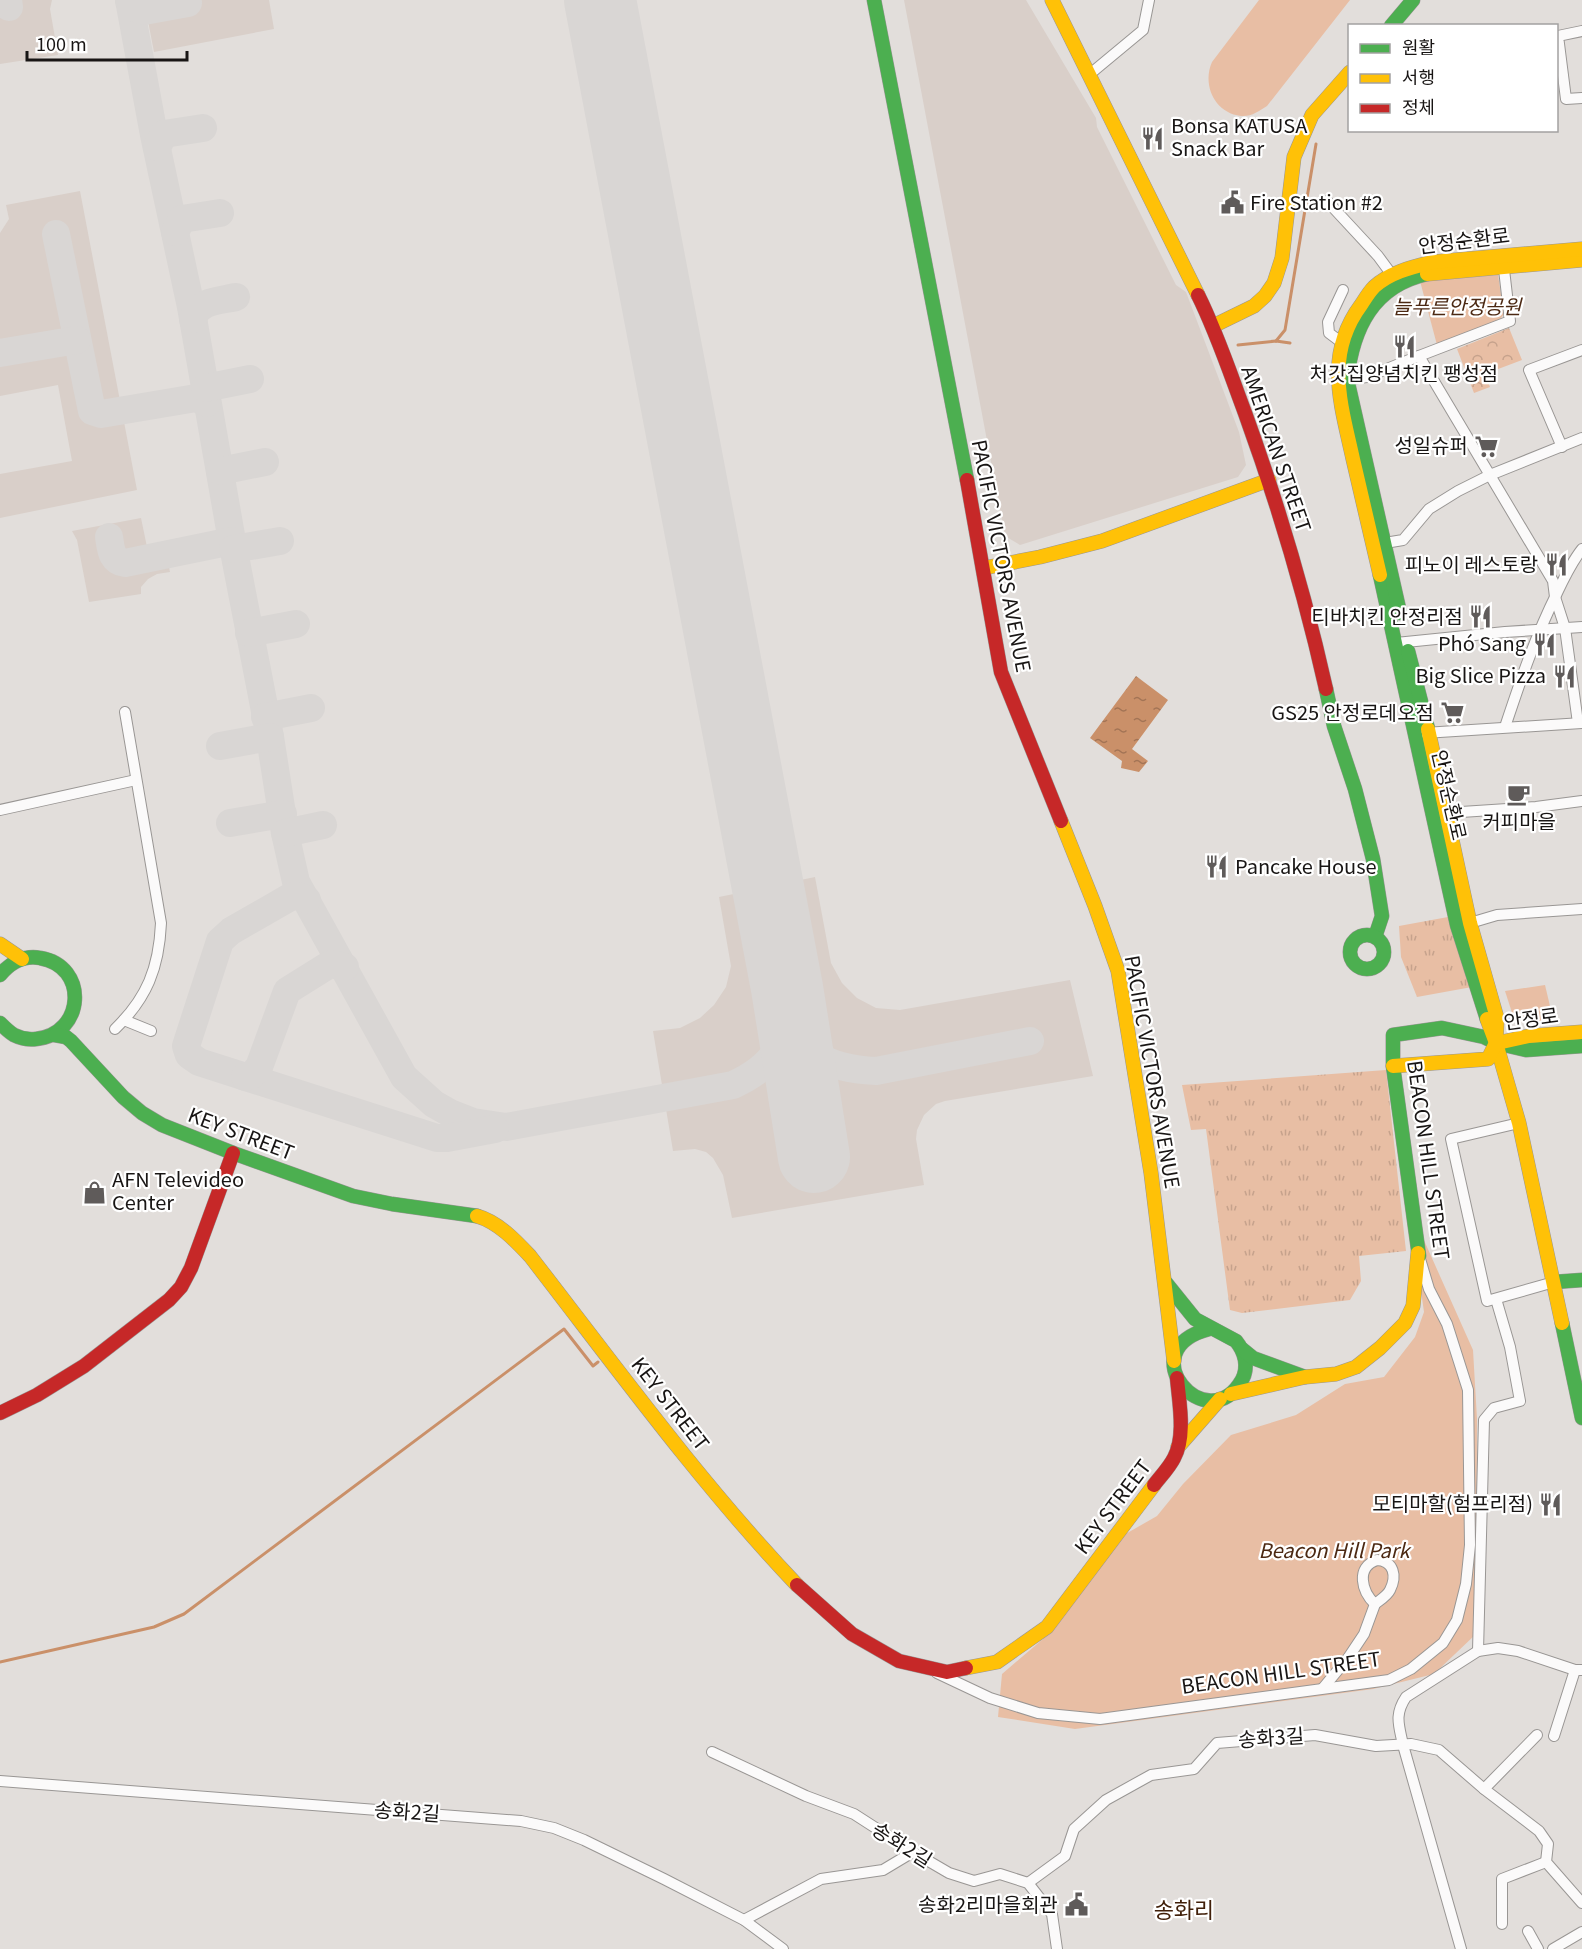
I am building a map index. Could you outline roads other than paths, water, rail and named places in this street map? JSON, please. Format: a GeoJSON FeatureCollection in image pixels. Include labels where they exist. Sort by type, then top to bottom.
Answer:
{"type":"FeatureCollection","features":[{"type":"Feature","properties":{"kind":"street","name":"PACIFIC VICTORS AVENUE"},"geometry":{"type":"LineString","coordinates":[[874,0],[984,568],[1001,672],[1118,971],[1149,1163],[1166,1282],[1174,1361]]}},
{"type":"Feature","properties":{"kind":"street","name":"AMERICAN STREET"},"geometry":{"type":"LineString","coordinates":[[1052,0],[1213,326],[1269,480],[1310,618],[1334,726],[1355,789],[1373,859],[1382,915],[1375,937]]}},
{"type":"Feature","properties":{"kind":"street"},"geometry":{"type":"LineString","coordinates":[[1090,74],[1143,30],[1149,0]]}},
{"type":"Feature","properties":{"kind":"street"},"geometry":{"type":"LineString","coordinates":[[1393,24],[1411,1]]}},
{"type":"Feature","properties":{"kind":"street"},"geometry":{"type":"LineString","coordinates":[[1582,31],[1558,36],[1566,99],[1582,98]]}},
{"type":"Feature","properties":{"kind":"street"},"geometry":{"type":"LineString","coordinates":[[1213,326],[1254,306],[1274,284],[1281,264],[1294,157],[1312,115],[1348,74]]}},
{"type":"Feature","properties":{"kind":"street"},"geometry":{"type":"LineString","coordinates":[[1328,201],[1378,256],[1392,275]]}},
{"type":"Feature","properties":{"kind":"street","name":"안정순환로"},"geometry":{"type":"LineString","coordinates":[[1343,380],[1355,334],[1363,319],[1382,295],[1398,285],[1419,276],[1503,260],[1582,249]]}},
{"type":"Feature","properties":{"kind":"street"},"geometry":{"type":"LineString","coordinates":[[1343,380],[1367,377],[1510,321],[1503,260]]}},
{"type":"Feature","properties":{"kind":"street","name":"안정순환로"},"geometry":{"type":"LineString","coordinates":[[1582,260],[1434,262],[1409,268],[1392,275],[1374,287],[1349,321],[1341,342],[1343,380],[1341,405],[1379,544],[1422,733],[1457,925],[1496,1043],[1519,1123],[1582,1418]]}},
{"type":"Feature","properties":{"kind":"street"},"geometry":{"type":"LineString","coordinates":[[1341,342],[1329,333],[1328,322],[1343,290]]}},
{"type":"Feature","properties":{"kind":"street"},"geometry":{"type":"LineString","coordinates":[[1562,447],[1529,370],[1582,350]]}},
{"type":"Feature","properties":{"kind":"street"},"geometry":{"type":"LineString","coordinates":[[1419,356],[1553,581],[1555,597],[1565,628],[1580,723],[1422,733]]}},
{"type":"Feature","properties":{"kind":"street"},"geometry":{"type":"LineString","coordinates":[[1379,544],[1404,540],[1429,510],[1490,475],[1582,438]]}},
{"type":"Feature","properties":{"kind":"street"},"geometry":{"type":"LineString","coordinates":[[984,568],[1102,541],[1269,480]]}},
{"type":"Feature","properties":{"kind":"street"},"geometry":{"type":"LineString","coordinates":[[1505,728],[1523,670],[1539,630],[1570,567],[1582,549]]}},
{"type":"Feature","properties":{"kind":"street"},"geometry":{"type":"LineString","coordinates":[[1401,642],[1582,627]]}},
{"type":"Feature","properties":{"kind":"street"},"geometry":{"type":"LineString","coordinates":[[115,1029],[140,1003],[148,987],[160,944],[161,923],[125,712]]}},
{"type":"Feature","properties":{"kind":"street","name":"안정순환로"},"geometry":{"type":"LineString","coordinates":[[1422,733],[1446,813],[1470,923],[1497,1018],[1496,1043]]}},
{"type":"Feature","properties":{"kind":"street"},"geometry":{"type":"LineString","coordinates":[[0,810],[136,780]]}},
{"type":"Feature","properties":{"kind":"street"},"geometry":{"type":"LineString","coordinates":[[1446,813],[1536,807],[1582,801]]}},
{"type":"Feature","properties":{"kind":"street"},"geometry":{"type":"LineString","coordinates":[[1470,923],[1497,915],[1582,909]]}},
{"type":"Feature","properties":{"kind":"street"},"geometry":{"type":"LineString","coordinates":[[0,944],[22,959]]}},
{"type":"Feature","properties":{"kind":"street"},"geometry":{"type":"LineString","coordinates":[[0,975],[9,966],[22,959],[47,960],[68,975],[73,985],[75,1000],[74,1011],[68,1023],[55,1035],[44,1039],[32,1040],[6,1034],[0,1023]]}},
{"type":"Feature","properties":{"kind":"street"},"geometry":{"type":"LineString","coordinates":[[124,1020],[151,1031]]}},
{"type":"Feature","properties":{"kind":"street"},"geometry":{"type":"LineString","coordinates":[[68,1023],[71,1041]]}},
{"type":"Feature","properties":{"kind":"street","name":"BEACON HILL STREET"},"geometry":{"type":"LineString","coordinates":[[931,1671],[990,1698],[1038,1713],[1100,1719],[1389,1680],[1412,1669],[1443,1643],[1457,1620],[1466,1584],[1470,1545],[1468,1390],[1447,1323],[1429,1289],[1419,1255],[1393,1066],[1393,1035],[1442,1028],[1484,1037],[1496,1043]]}},
{"type":"Feature","properties":{"kind":"street","name":"안정로"},"geometry":{"type":"LineString","coordinates":[[1496,1043],[1529,1036],[1582,1032]]}},
{"type":"Feature","properties":{"kind":"street"},"geometry":{"type":"LineString","coordinates":[[55,1035],[66,1037],[71,1041]]}},
{"type":"Feature","properties":{"kind":"street","name":"KEY STREET"},"geometry":{"type":"LineString","coordinates":[[71,1041],[142,1113],[162,1125],[353,1196],[392,1204],[467,1214],[480,1217],[497,1226],[514,1239],[530,1256],[675,1443],[791,1582],[845,1630],[874,1649],[906,1664],[931,1671],[959,1673],[986,1667],[1006,1659],[1030,1643],[1047,1627],[1176,1452],[1225,1396]]}},
{"type":"Feature","properties":{"kind":"street"},"geometry":{"type":"LineString","coordinates":[[1393,1066],[1488,1059],[1496,1043]]}},
{"type":"Feature","properties":{"kind":"street","name":"안정로"},"geometry":{"type":"LineString","coordinates":[[1496,1043],[1526,1050],[1582,1046]]}},
{"type":"Feature","properties":{"kind":"street"},"geometry":{"type":"LineString","coordinates":[[1519,1123],[1451,1139],[1487,1302],[1554,1282],[1582,1280]]}},
{"type":"Feature","properties":{"kind":"street"},"geometry":{"type":"LineString","coordinates":[[0,1413],[37,1395],[84,1366],[169,1300],[181,1287],[191,1268],[233,1153]]}},
{"type":"Feature","properties":{"kind":"street"},"geometry":{"type":"LineString","coordinates":[[1177,1378],[1185,1390],[1198,1398],[1212,1400],[1305,1377],[1336,1374],[1356,1367],[1396,1334],[1405,1323],[1413,1306],[1419,1255]]}},
{"type":"Feature","properties":{"kind":"street"},"geometry":{"type":"LineString","coordinates":[[1166,1282],[1196,1320],[1209,1329],[1228,1334],[1253,1358],[1305,1377]]}},
{"type":"Feature","properties":{"kind":"street"},"geometry":{"type":"LineString","coordinates":[[1478,1651],[1484,1420],[1494,1408],[1520,1401],[1510,1347],[1496,1299]]}},
{"type":"Feature","properties":{"kind":"street"},"geometry":{"type":"LineString","coordinates":[[1176,1452],[1181,1430],[1174,1361],[1176,1353],[1185,1339],[1199,1330],[1209,1329]]}},
{"type":"Feature","properties":{"kind":"street"},"geometry":{"type":"LineString","coordinates":[[1225,1396],[1242,1381],[1245,1373],[1245,1357],[1242,1349]]}},
{"type":"Feature","properties":{"kind":"street"},"geometry":{"type":"LineString","coordinates":[[1323,1688],[1364,1634],[1375,1604]]}},
{"type":"Feature","properties":{"kind":"street"},"geometry":{"type":"LineString","coordinates":[[1461,1949],[1402,1745],[1398,1716],[1400,1707],[1407,1697],[1478,1651],[1498,1648],[1518,1651],[1579,1670],[1554,1736]]}},
{"type":"Feature","properties":{"kind":"street","name":"송화3길"},"geometry":{"type":"LineString","coordinates":[[1028,1883],[1065,1856],[1074,1829],[1106,1800],[1151,1775],[1194,1769],[1217,1743],[1315,1735],[1376,1746],[1411,1744],[1439,1750],[1539,1832],[1548,1844],[1546,1862]]}},
{"type":"Feature","properties":{"kind":"street"},"geometry":{"type":"LineString","coordinates":[[1484,1789],[1537,1735]]}},
{"type":"Feature","properties":{"kind":"street","name":"송화2길"},"geometry":{"type":"LineString","coordinates":[[712,1752],[806,1796],[854,1814],[950,1874],[974,1881],[1000,1874],[1028,1883]]}},
{"type":"Feature","properties":{"kind":"street","name":"송화2길"},"geometry":{"type":"LineString","coordinates":[[0,1781],[521,1821],[554,1828],[584,1840],[744,1920],[783,1949]]}},
{"type":"Feature","properties":{"kind":"street"},"geometry":{"type":"LineString","coordinates":[[744,1920],[821,1879],[884,1870],[913,1852]]}},
{"type":"Feature","properties":{"kind":"street"},"geometry":{"type":"LineString","coordinates":[[1502,1924],[1502,1879],[1546,1862],[1582,1903]]}},
{"type":"Feature","properties":{"kind":"street"},"geometry":{"type":"LineString","coordinates":[[1028,1883],[1052,1914],[1057,1949]]}},
{"type":"Feature","properties":{"kind":"street"},"geometry":{"type":"LineString","coordinates":[[1528,1931],[1538,1949]]}},
{"type":"Feature","properties":{"kind":"street"},"geometry":{"type":"LineString","coordinates":[[1553,1949],[1582,1932]]}},
{"type":"Feature","properties":{"kind":"water"},"geometry":{"type":"Polygon","coordinates":[[[1136,676],[1168,700],[1132,749],[1148,761],[1139,772],[1121,768],[1122,761],[1090,738],[1136,676]]]}},
{"type":"Feature","properties":{"kind":"waterway"},"geometry":{"type":"LineString","coordinates":[[1276,341],[1285,330],[1316,144]]}},
{"type":"Feature","properties":{"kind":"waterway"},"geometry":{"type":"LineString","coordinates":[[1238,345],[1276,341],[1290,343]]}},
{"type":"Feature","properties":{"kind":"waterway"},"geometry":{"type":"LineString","coordinates":[[0,1662],[154,1627],[184,1614],[564,1329],[593,1366],[598,1362]]}},
{"type":"Feature","properties":{"kind":"place","name":"Bonsa KATUSA Snack Bar"},"geometry":{"type":"Point","coordinates":[1153,138]}},
{"type":"Feature","properties":{"kind":"place","name":"Fire Station #2"},"geometry":{"type":"Point","coordinates":[1232,203]}},
{"type":"Feature","properties":{"kind":"place","name":"처갓집양념치킨 팽성점"},"geometry":{"type":"Point","coordinates":[1404,347]}},
{"type":"Feature","properties":{"kind":"place","name":"성일슈퍼"},"geometry":{"type":"Point","coordinates":[1486,446]}},
{"type":"Feature","properties":{"kind":"place","name":"피노이 레스토랑"},"geometry":{"type":"Point","coordinates":[1556,565]}},
{"type":"Feature","properties":{"kind":"place","name":"티바치킨 안정리점"},"geometry":{"type":"Point","coordinates":[1481,617]}},
{"type":"Feature","properties":{"kind":"place","name":"Phó Sang"},"geometry":{"type":"Point","coordinates":[1544,644]}},
{"type":"Feature","properties":{"kind":"place","name":"Big Slice Pizza"},"geometry":{"type":"Point","coordinates":[1564,676]}},
{"type":"Feature","properties":{"kind":"place","name":"GS25 안정로데오점"},"geometry":{"type":"Point","coordinates":[1452,713]}},
{"type":"Feature","properties":{"kind":"place","name":"커피마을"},"geometry":{"type":"Point","coordinates":[1519,794]}},
{"type":"Feature","properties":{"kind":"place","name":"Pancake House"},"geometry":{"type":"Point","coordinates":[1217,867]}},
{"type":"Feature","properties":{"kind":"place","name":"AFN Televideo Center"},"geometry":{"type":"Point","coordinates":[94,1192]}},
{"type":"Feature","properties":{"kind":"place","name":"모티마할(험프리점)"},"geometry":{"type":"Point","coordinates":[1551,1504]}},
{"type":"Feature","properties":{"kind":"place","name":"송화2리마을회관"},"geometry":{"type":"Point","coordinates":[1076,1905]}},
{"type":"Feature","properties":{"kind":"district","name":"송화리"},"geometry":{"type":"Point","coordinates":[1184,1910]}},
{"type":"Feature","properties":{"kind":"park label","name":"늘푸른안정공원"},"geometry":{"type":"Point","coordinates":[1457,307]}},
{"type":"Feature","properties":{"kind":"park label","name":"Beacon Hill Park"},"geometry":{"type":"Point","coordinates":[1334,1551]}}]}
